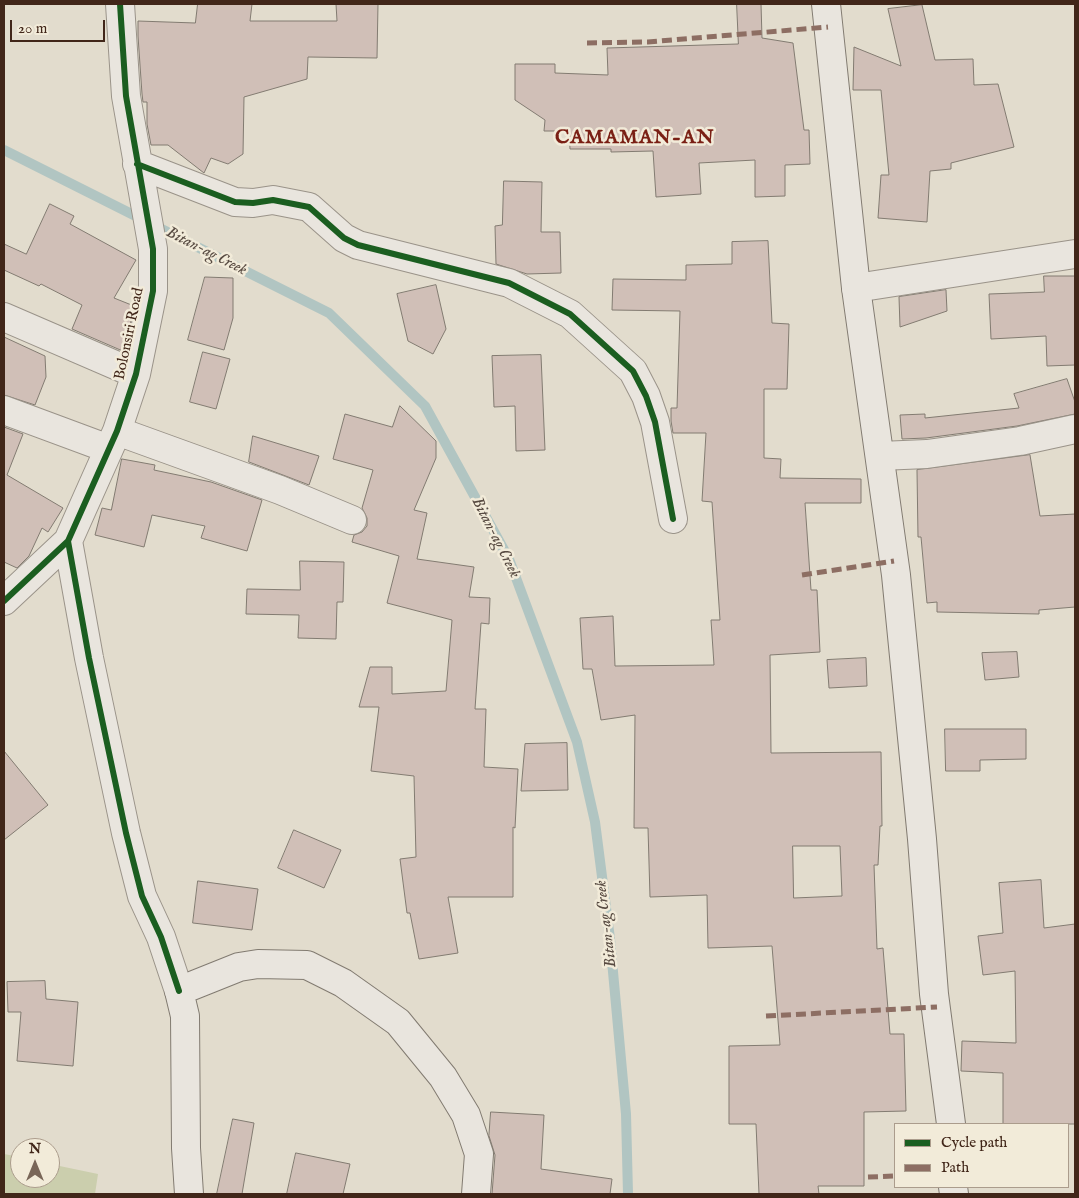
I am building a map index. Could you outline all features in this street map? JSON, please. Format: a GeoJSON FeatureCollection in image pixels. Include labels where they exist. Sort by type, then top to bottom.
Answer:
{"type":"FeatureCollection","features":[{"type":"Feature","properties":{"kind":"street","name":"Bolonsiri Road"},"geometry":{"type":"LineString","coordinates":[[10,587],[68,541],[113,440],[136,374],[153,291],[153,249],[126,96],[120,4]]}},
{"type":"Feature","properties":{"kind":"street"},"geometry":{"type":"LineString","coordinates":[[826,4],[856,288],[900,614],[934,994],[951,1123]]}},
{"type":"Feature","properties":{"kind":"street"},"geometry":{"type":"LineString","coordinates":[[139,175],[235,202],[253,203],[273,200],[308,207],[344,238],[358,245],[509,283],[570,314],[633,371],[646,396],[655,422],[673,519]]}},
{"type":"Feature","properties":{"kind":"street"},"geometry":{"type":"LineString","coordinates":[[856,288],[1075,254]]}},
{"type":"Feature","properties":{"kind":"street"},"geometry":{"type":"LineString","coordinates":[[4,317],[136,374]]}},
{"type":"Feature","properties":{"kind":"street"},"geometry":{"type":"LineString","coordinates":[[4,410],[113,440],[280,490],[352,520]]}},
{"type":"Feature","properties":{"kind":"street"},"geometry":{"type":"LineString","coordinates":[[880,456],[927,454],[1020,441],[1075,429]]}},
{"type":"Feature","properties":{"kind":"street"},"geometry":{"type":"LineString","coordinates":[[68,541],[89,658],[126,833],[142,896],[161,937],[179,991],[184,1016],[185,1120],[189,1194]]}},
{"type":"Feature","properties":{"kind":"street"},"geometry":{"type":"LineString","coordinates":[[179,991],[239,967],[258,964],[307,965],[343,983],[398,1022],[443,1077],[466,1115],[479,1154],[476,1194]]}},
{"type":"Feature","properties":{"kind":"green space"},"geometry":{"type":"Polygon","coordinates":[[[4,1154],[10,1155],[10,1188],[60,1188],[60,1166],[98,1174],[95,1194],[4,1194],[4,1154]]]}},
{"type":"Feature","properties":{"kind":"building"},"geometry":{"type":"Polygon","coordinates":[[[198,4],[252,4],[250,21],[337,21],[336,4],[378,4],[377,58],[308,57],[307,79],[244,97],[243,154],[228,164],[211,158],[204,173],[168,145],[151,145],[147,124],[147,102],[143,102],[142,94],[138,36],[138,21],[195,23],[198,4]]]}},
{"type":"Feature","properties":{"kind":"building"},"geometry":{"type":"Polygon","coordinates":[[[737,4],[761,4],[762,38],[793,43],[804,130],[809,130],[810,164],[785,165],[785,196],[755,197],[755,160],[699,163],[701,194],[656,197],[653,151],[611,152],[611,149],[570,149],[569,131],[544,131],[545,120],[515,100],[515,64],[555,64],[555,73],[608,75],[607,48],[738,44],[737,4]]]}},
{"type":"Feature","properties":{"kind":"building"},"geometry":{"type":"Polygon","coordinates":[[[922,5],[935,60],[973,59],[974,85],[998,84],[1014,147],[951,163],[951,169],[930,171],[927,222],[878,218],[881,175],[889,175],[881,90],[853,90],[854,47],[901,66],[888,9],[922,5]]]}},
{"type":"Feature","properties":{"kind":"building"},"geometry":{"type":"Polygon","coordinates":[[[504,181],[542,182],[541,232],[560,232],[561,273],[527,274],[496,264],[495,226],[502,225],[504,181]]]}},
{"type":"Feature","properties":{"kind":"building"},"geometry":{"type":"Polygon","coordinates":[[[50,204],[74,216],[70,224],[136,260],[114,298],[134,306],[125,352],[72,329],[82,305],[41,284],[39,286],[4,270],[4,244],[26,254],[50,204]]]}},
{"type":"Feature","properties":{"kind":"building"},"geometry":{"type":"Polygon","coordinates":[[[768,241],[772,323],[789,324],[787,389],[764,389],[764,458],[781,459],[780,478],[861,479],[861,503],[805,503],[811,590],[817,590],[820,652],[770,655],[771,753],[881,752],[882,826],[880,826],[878,865],[874,865],[877,949],[883,948],[890,1034],[904,1034],[906,1111],[864,1112],[864,1186],[818,1186],[819,1194],[759,1194],[756,1124],[729,1124],[729,1046],[780,1045],[772,946],[708,948],[707,895],[650,897],[648,828],[634,828],[635,715],[601,720],[592,669],[583,669],[580,618],[613,616],[615,666],[714,665],[711,620],[720,620],[712,502],[702,501],[706,433],[673,433],[671,421],[671,408],[677,408],[680,311],[612,310],[613,279],[686,280],[686,265],[732,264],[732,242],[768,241]],[[793,846],[794,898],[842,896],[840,846],[793,846]]]}},
{"type":"Feature","properties":{"kind":"building"},"geometry":{"type":"Polygon","coordinates":[[[1044,276],[1075,276],[1075,365],[1047,366],[1046,336],[991,339],[989,294],[1044,292],[1044,276]]]}},
{"type":"Feature","properties":{"kind":"building"},"geometry":{"type":"Polygon","coordinates":[[[205,277],[233,278],[233,318],[224,350],[188,340],[205,277]]]}},
{"type":"Feature","properties":{"kind":"building"},"geometry":{"type":"Polygon","coordinates":[[[436,285],[446,329],[433,354],[408,341],[397,294],[436,285]]]}},
{"type":"Feature","properties":{"kind":"building"},"geometry":{"type":"Polygon","coordinates":[[[946,290],[947,311],[900,327],[899,297],[946,290]]]}},
{"type":"Feature","properties":{"kind":"building"},"geometry":{"type":"Polygon","coordinates":[[[4,337],[45,356],[46,377],[35,405],[4,395],[4,337]]]}},
{"type":"Feature","properties":{"kind":"building"},"geometry":{"type":"Polygon","coordinates":[[[203,352],[230,359],[216,409],[190,402],[203,352]]]}},
{"type":"Feature","properties":{"kind":"building"},"geometry":{"type":"Polygon","coordinates":[[[541,355],[545,450],[516,451],[515,406],[494,407],[492,356],[541,355]]]}},
{"type":"Feature","properties":{"kind":"building"},"geometry":{"type":"Polygon","coordinates":[[[1067,379],[1075,402],[1075,414],[1017,426],[926,438],[902,439],[900,415],[925,414],[925,418],[1019,408],[1014,394],[1067,379]]]}},
{"type":"Feature","properties":{"kind":"building"},"geometry":{"type":"Polygon","coordinates":[[[400,406],[436,441],[436,458],[414,510],[427,513],[417,559],[474,567],[469,597],[490,598],[489,624],[481,623],[475,709],[486,709],[484,767],[518,769],[515,828],[513,827],[513,897],[448,897],[458,953],[419,959],[410,913],[407,913],[400,859],[416,857],[414,776],[371,771],[379,707],[359,707],[370,667],[392,667],[392,694],[446,691],[452,620],[387,603],[399,556],[352,542],[354,535],[362,532],[367,526],[367,518],[362,508],[373,470],[333,459],[345,414],[392,427],[400,406]]]}},
{"type":"Feature","properties":{"kind":"building"},"geometry":{"type":"Polygon","coordinates":[[[4,427],[23,434],[7,475],[63,508],[48,532],[42,528],[29,556],[17,568],[4,562],[4,427]]]}},
{"type":"Feature","properties":{"kind":"building"},"geometry":{"type":"Polygon","coordinates":[[[253,436],[319,456],[309,485],[249,462],[253,436]]]}},
{"type":"Feature","properties":{"kind":"building"},"geometry":{"type":"Polygon","coordinates":[[[1030,455],[1040,516],[1075,514],[1075,607],[1039,610],[1039,614],[937,612],[937,602],[927,603],[921,537],[918,537],[917,470],[1030,455]]]}},
{"type":"Feature","properties":{"kind":"building"},"geometry":{"type":"Polygon","coordinates":[[[122,459],[155,465],[154,470],[211,482],[262,500],[247,551],[201,538],[205,526],[152,515],[144,547],[95,535],[102,508],[111,510],[122,459]]]}},
{"type":"Feature","properties":{"kind":"building"},"geometry":{"type":"Polygon","coordinates":[[[300,561],[344,562],[343,602],[337,602],[336,639],[298,638],[299,615],[246,614],[247,589],[300,590],[300,561]]]}},
{"type":"Feature","properties":{"kind":"building"},"geometry":{"type":"Polygon","coordinates":[[[1017,652],[1019,677],[985,680],[982,653],[1017,652]]]}},
{"type":"Feature","properties":{"kind":"building"},"geometry":{"type":"Polygon","coordinates":[[[866,658],[867,686],[829,688],[827,660],[866,658]]]}},
{"type":"Feature","properties":{"kind":"building"},"geometry":{"type":"Polygon","coordinates":[[[945,729],[1026,729],[1026,759],[980,760],[980,771],[946,771],[945,729]]]}},
{"type":"Feature","properties":{"kind":"building"},"geometry":{"type":"Polygon","coordinates":[[[567,743],[568,790],[521,791],[525,744],[567,743]]]}},
{"type":"Feature","properties":{"kind":"building"},"geometry":{"type":"Polygon","coordinates":[[[4,751],[48,805],[4,840],[4,751]]]}},
{"type":"Feature","properties":{"kind":"building"},"geometry":{"type":"Polygon","coordinates":[[[294,830],[341,850],[324,888],[278,868],[294,830]]]}},
{"type":"Feature","properties":{"kind":"building"},"geometry":{"type":"Polygon","coordinates":[[[1041,880],[1044,928],[1075,924],[1075,1124],[1003,1123],[1003,1073],[961,1071],[962,1041],[1016,1043],[1015,971],[983,975],[978,936],[1003,933],[999,883],[1041,880]]]}},
{"type":"Feature","properties":{"kind":"building"},"geometry":{"type":"Polygon","coordinates":[[[198,881],[258,889],[252,930],[193,923],[198,881]]]}},
{"type":"Feature","properties":{"kind":"building"},"geometry":{"type":"Polygon","coordinates":[[[45,981],[46,999],[78,1002],[73,1066],[17,1061],[21,1012],[8,1012],[7,982],[45,981]]]}},
{"type":"Feature","properties":{"kind":"building"},"geometry":{"type":"Polygon","coordinates":[[[491,1112],[544,1115],[541,1169],[612,1179],[610,1194],[492,1194],[495,1155],[489,1136],[491,1112]]]}},
{"type":"Feature","properties":{"kind":"building"},"geometry":{"type":"Polygon","coordinates":[[[233,1119],[254,1123],[242,1194],[217,1194],[233,1119]]]}},
{"type":"Feature","properties":{"kind":"building"},"geometry":{"type":"Polygon","coordinates":[[[296,1153],[350,1164],[343,1194],[287,1194],[296,1153]]]}},
{"type":"Feature","properties":{"kind":"waterway","name":"Bitan-ag Creek"},"geometry":{"type":"LineString","coordinates":[[4,150],[329,313],[425,406],[509,559],[577,742],[595,822],[610,939],[626,1114],[628,1194]]}},
{"type":"Feature","properties":{"kind":"marked path"},"geometry":{"type":"LineString","coordinates":[[587,43],[648,42],[828,27]]}},
{"type":"Feature","properties":{"kind":"marked path"},"geometry":{"type":"LineString","coordinates":[[802,575],[894,561]]}},
{"type":"Feature","properties":{"kind":"marked path"},"geometry":{"type":"LineString","coordinates":[[766,1016],[937,1007]]}},
{"type":"Feature","properties":{"kind":"marked path"},"geometry":{"type":"LineString","coordinates":[[868,1177],[894,1176]]}},
{"type":"Feature","properties":{"kind":"cycle path"},"geometry":{"type":"LineString","coordinates":[[4,601],[68,541],[117,431],[136,374],[153,291],[153,249],[126,96],[120,4]]}},
{"type":"Feature","properties":{"kind":"cycle path"},"geometry":{"type":"LineString","coordinates":[[137,164],[235,202],[253,203],[273,200],[309,207],[344,238],[358,245],[509,283],[570,314],[633,371],[646,396],[655,422],[673,519]]}},
{"type":"Feature","properties":{"kind":"cycle path"},"geometry":{"type":"LineString","coordinates":[[68,541],[89,658],[126,833],[142,896],[161,937],[179,991]]}},
{"type":"Feature","properties":{"kind":"district","name":"CAMAMAN-AN"},"geometry":{"type":"Point","coordinates":[635,139]}}]}
